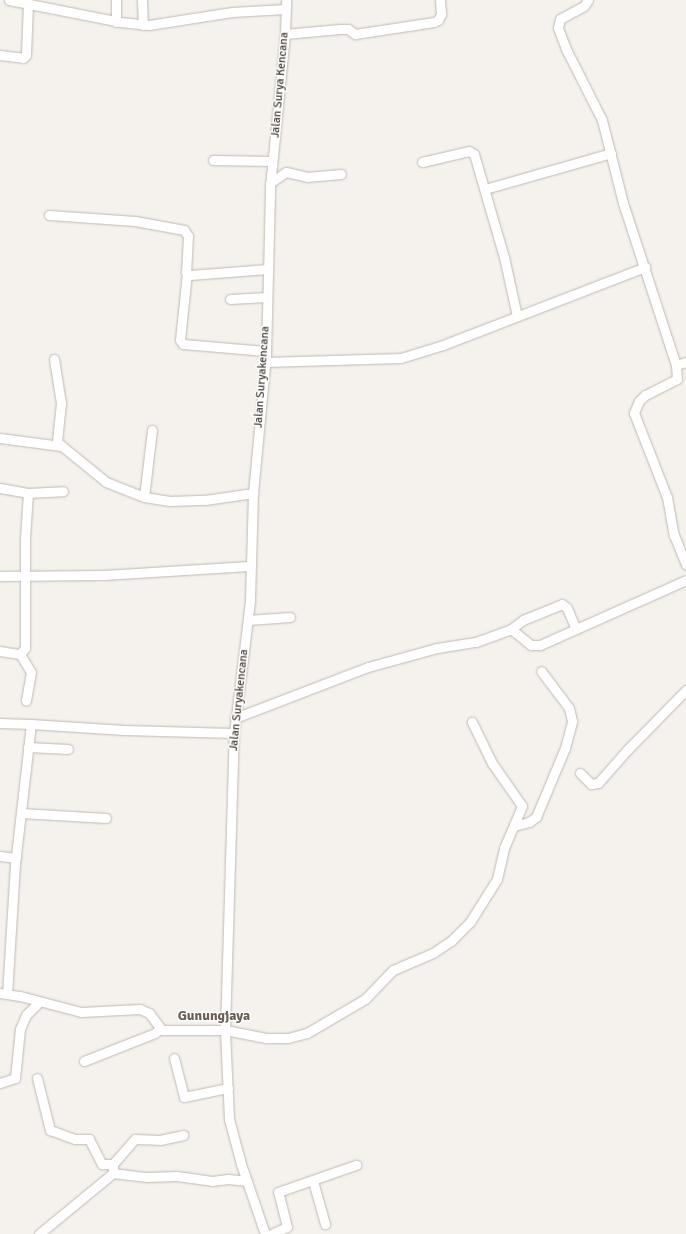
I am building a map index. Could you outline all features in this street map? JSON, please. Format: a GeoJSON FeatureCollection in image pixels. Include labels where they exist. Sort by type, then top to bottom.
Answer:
{"type":"FeatureCollection","features":[{"type":"Feature","properties":{"kind":"street"},"geometry":{"type":"LineString","coordinates":[[9,0],[116,22],[143,25],[162,25],[285,4]]}},
{"type":"Feature","properties":{"kind":"street"},"geometry":{"type":"LineString","coordinates":[[116,0],[116,22]]}},
{"type":"Feature","properties":{"kind":"street"},"geometry":{"type":"LineString","coordinates":[[142,0],[143,25]]}},
{"type":"Feature","properties":{"kind":"street"},"geometry":{"type":"LineString","coordinates":[[285,34],[340,28],[348,29],[355,34],[434,22],[438,20],[441,14],[440,0]]}},
{"type":"Feature","properties":{"kind":"street"},"geometry":{"type":"LineString","coordinates":[[588,0],[584,6],[560,19],[558,28],[566,51],[602,120],[623,203],[676,366],[677,379],[645,395],[639,401],[634,413],[668,497],[674,535],[686,565]]}},
{"type":"Feature","properties":{"kind":"street"},"geometry":{"type":"LineString","coordinates":[[0,55],[23,58],[26,55],[28,4]]}},
{"type":"Feature","properties":{"kind":"street","name":"Jalan Surya Kencana"},"geometry":{"type":"LineString","coordinates":[[272,161],[285,34],[285,4]]}},
{"type":"Feature","properties":{"kind":"street"},"geometry":{"type":"LineString","coordinates":[[422,162],[472,151],[476,157],[517,316]]}},
{"type":"Feature","properties":{"kind":"street"},"geometry":{"type":"LineString","coordinates":[[485,189],[611,153]]}},
{"type":"Feature","properties":{"kind":"street"},"geometry":{"type":"LineString","coordinates":[[213,160],[272,161]]}},
{"type":"Feature","properties":{"kind":"street","name":"Jalan Suryakencana"},"geometry":{"type":"LineString","coordinates":[[265,1234],[247,1181],[229,1119],[225,1030],[234,732],[248,620],[253,493],[266,351],[270,183],[272,161]]}},
{"type":"Feature","properties":{"kind":"street"},"geometry":{"type":"LineString","coordinates":[[270,183],[286,172],[306,177],[341,174]]}},
{"type":"Feature","properties":{"kind":"street"},"geometry":{"type":"LineString","coordinates":[[49,215],[134,221],[184,230],[188,236],[187,273],[180,340],[183,344],[266,351]]}},
{"type":"Feature","properties":{"kind":"street"},"geometry":{"type":"LineString","coordinates":[[265,362],[401,358],[443,345],[645,267]]}},
{"type":"Feature","properties":{"kind":"street"},"geometry":{"type":"LineString","coordinates":[[187,273],[193,276],[268,269]]}},
{"type":"Feature","properties":{"kind":"street"},"geometry":{"type":"LineString","coordinates":[[230,299],[267,297]]}},
{"type":"Feature","properties":{"kind":"street"},"geometry":{"type":"LineString","coordinates":[[54,359],[61,403],[57,440],[60,446],[112,485],[144,497],[170,501],[205,500],[253,493]]}},
{"type":"Feature","properties":{"kind":"street"},"geometry":{"type":"LineString","coordinates":[[676,366],[686,362]]}},
{"type":"Feature","properties":{"kind":"street"},"geometry":{"type":"LineString","coordinates":[[144,497],[152,430]]}},
{"type":"Feature","properties":{"kind":"street"},"geometry":{"type":"LineString","coordinates":[[0,438],[60,446]]}},
{"type":"Feature","properties":{"kind":"street"},"geometry":{"type":"LineString","coordinates":[[0,488],[28,493],[63,491]]}},
{"type":"Feature","properties":{"kind":"street"},"geometry":{"type":"LineString","coordinates":[[20,654],[26,648],[25,576],[28,493]]}},
{"type":"Feature","properties":{"kind":"street"},"geometry":{"type":"LineString","coordinates":[[0,576],[104,575],[249,566]]}},
{"type":"Feature","properties":{"kind":"street"},"geometry":{"type":"LineString","coordinates":[[511,629],[534,647],[686,580]]}},
{"type":"Feature","properties":{"kind":"street"},"geometry":{"type":"LineString","coordinates":[[236,718],[368,667],[437,648],[476,642],[511,629],[522,620],[562,604],[576,629]]}},
{"type":"Feature","properties":{"kind":"street"},"geometry":{"type":"LineString","coordinates":[[248,620],[290,617]]}},
{"type":"Feature","properties":{"kind":"street"},"geometry":{"type":"LineString","coordinates":[[0,651],[20,654]]}},
{"type":"Feature","properties":{"kind":"street"},"geometry":{"type":"LineString","coordinates":[[20,654],[31,672],[26,701]]}},
{"type":"Feature","properties":{"kind":"street"},"geometry":{"type":"LineString","coordinates":[[514,826],[528,822],[536,817],[565,748],[572,720],[569,708],[541,671]]}},
{"type":"Feature","properties":{"kind":"street"},"geometry":{"type":"LineString","coordinates":[[580,773],[591,784],[598,783],[628,749],[686,690]]}},
{"type":"Feature","properties":{"kind":"street"},"geometry":{"type":"LineString","coordinates":[[84,1060],[155,1033],[159,1029],[225,1030],[266,1038],[288,1038],[307,1033],[365,999],[393,970],[443,947],[470,922],[497,878],[504,848],[522,806],[492,763],[472,722]]}},
{"type":"Feature","properties":{"kind":"street"},"geometry":{"type":"LineString","coordinates":[[0,723],[124,730],[234,732]]}},
{"type":"Feature","properties":{"kind":"street"},"geometry":{"type":"LineString","coordinates":[[31,724],[4,975],[4,993],[81,1012],[140,1009],[149,1013],[159,1029]]}},
{"type":"Feature","properties":{"kind":"street"},"geometry":{"type":"LineString","coordinates":[[28,747],[68,750]]}},
{"type":"Feature","properties":{"kind":"street"},"geometry":{"type":"LineString","coordinates":[[21,813],[106,818]]}},
{"type":"Feature","properties":{"kind":"street"},"geometry":{"type":"LineString","coordinates":[[0,856],[16,858]]}},
{"type":"Feature","properties":{"kind":"street"},"geometry":{"type":"LineString","coordinates":[[0,1083],[15,1078],[20,1029],[26,1015],[39,1002]]}},
{"type":"Feature","properties":{"kind":"street"},"geometry":{"type":"LineString","coordinates":[[174,1058],[175,1068],[185,1097],[228,1088]]}},
{"type":"Feature","properties":{"kind":"street"},"geometry":{"type":"LineString","coordinates":[[37,1078],[53,1132],[75,1139],[89,1139],[102,1164],[147,1177],[177,1176],[212,1181],[228,1179],[247,1181]]}},
{"type":"Feature","properties":{"kind":"street"},"geometry":{"type":"LineString","coordinates":[[39,1234],[113,1168],[135,1139],[160,1140],[183,1135]]}},
{"type":"Feature","properties":{"kind":"street"},"geometry":{"type":"LineString","coordinates":[[271,1234],[288,1231],[278,1192],[356,1165]]}},
{"type":"Feature","properties":{"kind":"street"},"geometry":{"type":"LineString","coordinates":[[313,1181],[326,1224]]}},
{"type":"Feature","properties":{"kind":"district","name":"Gunungjaya"},"geometry":{"type":"Point","coordinates":[214,1016]}}]}
